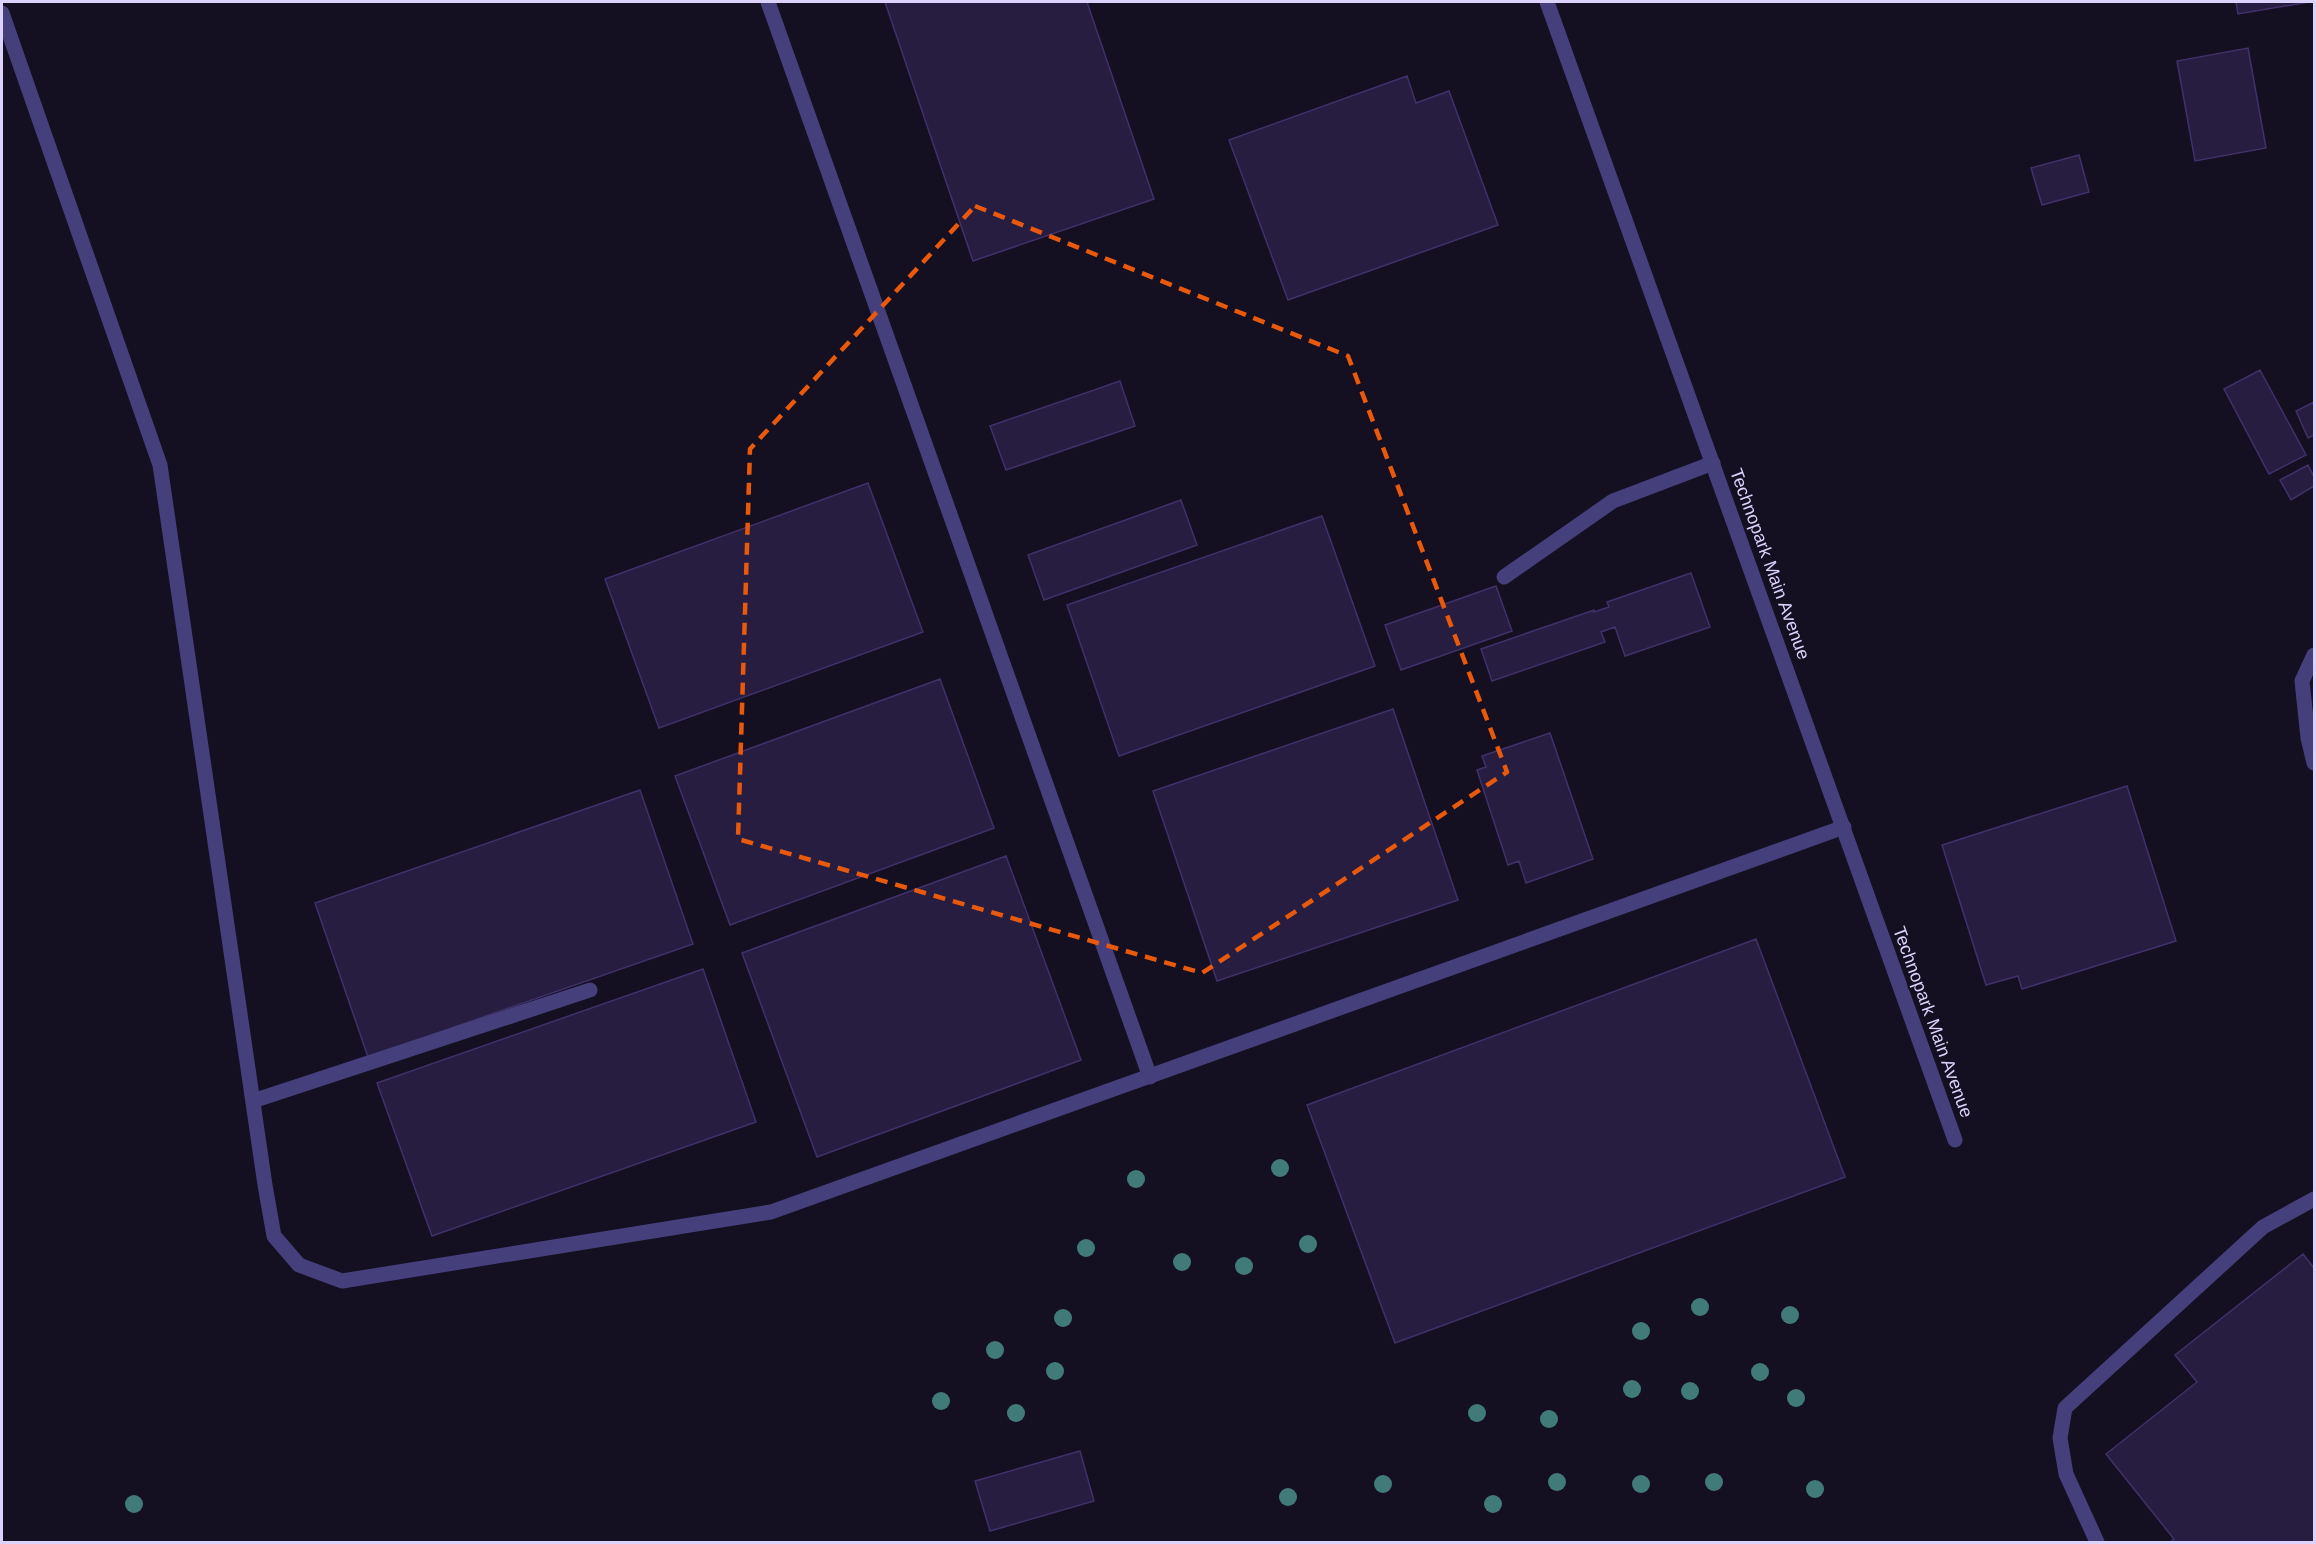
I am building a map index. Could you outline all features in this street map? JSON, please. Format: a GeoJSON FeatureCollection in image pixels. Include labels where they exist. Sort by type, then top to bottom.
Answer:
{"type":"FeatureCollection","features":[{"type":"Feature","properties":{"kind":"street"},"geometry":{"type":"LineString","coordinates":[[768,2],[1150,1077]]}},
{"type":"Feature","properties":{"kind":"street","name":"Technopark Main Avenue"},"geometry":{"type":"LineString","coordinates":[[1547,2],[1955,1140]]}},
{"type":"Feature","properties":{"kind":"street"},"geometry":{"type":"LineString","coordinates":[[2,13],[160,465],[274,1236],[299,1265],[342,1281],[771,1212],[1844,827]]}},
{"type":"Feature","properties":{"kind":"street"},"geometry":{"type":"LineString","coordinates":[[1504,577],[1612,501],[1713,464]]}},
{"type":"Feature","properties":{"kind":"street"},"geometry":{"type":"LineString","coordinates":[[2314,655],[2302,681],[2308,738],[2314,763]]}},
{"type":"Feature","properties":{"kind":"street"},"geometry":{"type":"LineString","coordinates":[[253,1101],[591,990]]}},
{"type":"Feature","properties":{"kind":"street"},"geometry":{"type":"LineString","coordinates":[[2097,1542],[2066,1474],[2060,1438],[2065,1408],[2264,1227],[2314,1198]]}},
{"type":"Feature","properties":{"kind":"highlighted area"},"geometry":{"type":"Polygon","coordinates":[[[975,206],[1348,356],[1507,772],[1202,973],[738,839],[750,449],[975,206]]]}},
{"type":"Feature","properties":{"kind":"building"},"geometry":{"type":"Polygon","coordinates":[[[885,2],[1087,2],[1154,199],[973,261],[885,2]]]}},
{"type":"Feature","properties":{"kind":"building"},"geometry":{"type":"Polygon","coordinates":[[[2236,2],[2309,2],[2238,14],[2236,2]]]}},
{"type":"Feature","properties":{"kind":"building"},"geometry":{"type":"Polygon","coordinates":[[[2248,48],[2266,148],[2195,161],[2177,61],[2248,48]]]}},
{"type":"Feature","properties":{"kind":"building"},"geometry":{"type":"Polygon","coordinates":[[[1407,76],[1416,103],[1449,91],[1498,225],[1288,300],[1229,140],[1407,76]]]}},
{"type":"Feature","properties":{"kind":"building"},"geometry":{"type":"Polygon","coordinates":[[[2079,155],[2089,192],[2042,205],[2031,168],[2079,155]]]}},
{"type":"Feature","properties":{"kind":"building"},"geometry":{"type":"Polygon","coordinates":[[[2260,370],[2306,455],[2269,474],[2224,389],[2260,370]]]}},
{"type":"Feature","properties":{"kind":"building"},"geometry":{"type":"Polygon","coordinates":[[[1120,381],[1135,426],[1006,470],[990,426],[1120,381]]]}},
{"type":"Feature","properties":{"kind":"building"},"geometry":{"type":"Polygon","coordinates":[[[2314,402],[2314,435],[2308,438],[2296,411],[2314,402]]]}},
{"type":"Feature","properties":{"kind":"building"},"geometry":{"type":"Polygon","coordinates":[[[2308,465],[2314,477],[2314,486],[2291,500],[2280,480],[2308,465]]]}},
{"type":"Feature","properties":{"kind":"building"},"geometry":{"type":"Polygon","coordinates":[[[868,483],[923,632],[659,728],[605,579],[868,483]]]}},
{"type":"Feature","properties":{"kind":"building"},"geometry":{"type":"Polygon","coordinates":[[[1181,500],[1197,545],[1044,600],[1028,555],[1181,500]]]}},
{"type":"Feature","properties":{"kind":"building"},"geometry":{"type":"Polygon","coordinates":[[[1322,516],[1375,666],[1119,756],[1067,605],[1322,516]]]}},
{"type":"Feature","properties":{"kind":"building"},"geometry":{"type":"Polygon","coordinates":[[[1691,573],[1710,627],[1625,656],[1615,627],[1601,632],[1605,642],[1492,681],[1481,649],[1594,610],[1594,612],[1609,607],[1607,602],[1691,573]]]}},
{"type":"Feature","properties":{"kind":"building"},"geometry":{"type":"Polygon","coordinates":[[[1496,586],[1512,631],[1401,670],[1385,625],[1496,586]]]}},
{"type":"Feature","properties":{"kind":"building"},"geometry":{"type":"Polygon","coordinates":[[[940,679],[994,828],[730,925],[675,776],[940,679]]]}},
{"type":"Feature","properties":{"kind":"building"},"geometry":{"type":"Polygon","coordinates":[[[1393,709],[1458,900],[1217,981],[1153,791],[1393,709]]]}},
{"type":"Feature","properties":{"kind":"building"},"geometry":{"type":"Polygon","coordinates":[[[1550,733],[1593,859],[1526,883],[1519,861],[1508,865],[1477,770],[1486,767],[1482,756],[1550,733]]]}},
{"type":"Feature","properties":{"kind":"building"},"geometry":{"type":"Polygon","coordinates":[[[2127,786],[2176,941],[2022,989],[2018,976],[1986,985],[1942,845],[2127,786]]]}},
{"type":"Feature","properties":{"kind":"building"},"geometry":{"type":"Polygon","coordinates":[[[640,790],[693,944],[368,1057],[315,903],[640,790]]]}},
{"type":"Feature","properties":{"kind":"building"},"geometry":{"type":"Polygon","coordinates":[[[1006,856],[1081,1060],[817,1157],[742,953],[1006,856]]]}},
{"type":"Feature","properties":{"kind":"building"},"geometry":{"type":"Polygon","coordinates":[[[1756,939],[1845,1177],[1395,1343],[1307,1105],[1756,939]]]}},
{"type":"Feature","properties":{"kind":"building"},"geometry":{"type":"Polygon","coordinates":[[[703,969],[756,1122],[432,1236],[377,1083],[703,969]]]}},
{"type":"Feature","properties":{"kind":"building"},"geometry":{"type":"Polygon","coordinates":[[[2303,1254],[2314,1268],[2314,1542],[2170,1542],[2174,1539],[2106,1454],[2197,1382],[2175,1355],[2303,1254]]]}},
{"type":"Feature","properties":{"kind":"building"},"geometry":{"type":"Polygon","coordinates":[[[1080,1451],[1094,1501],[990,1531],[975,1481],[1080,1451]]]}}]}
